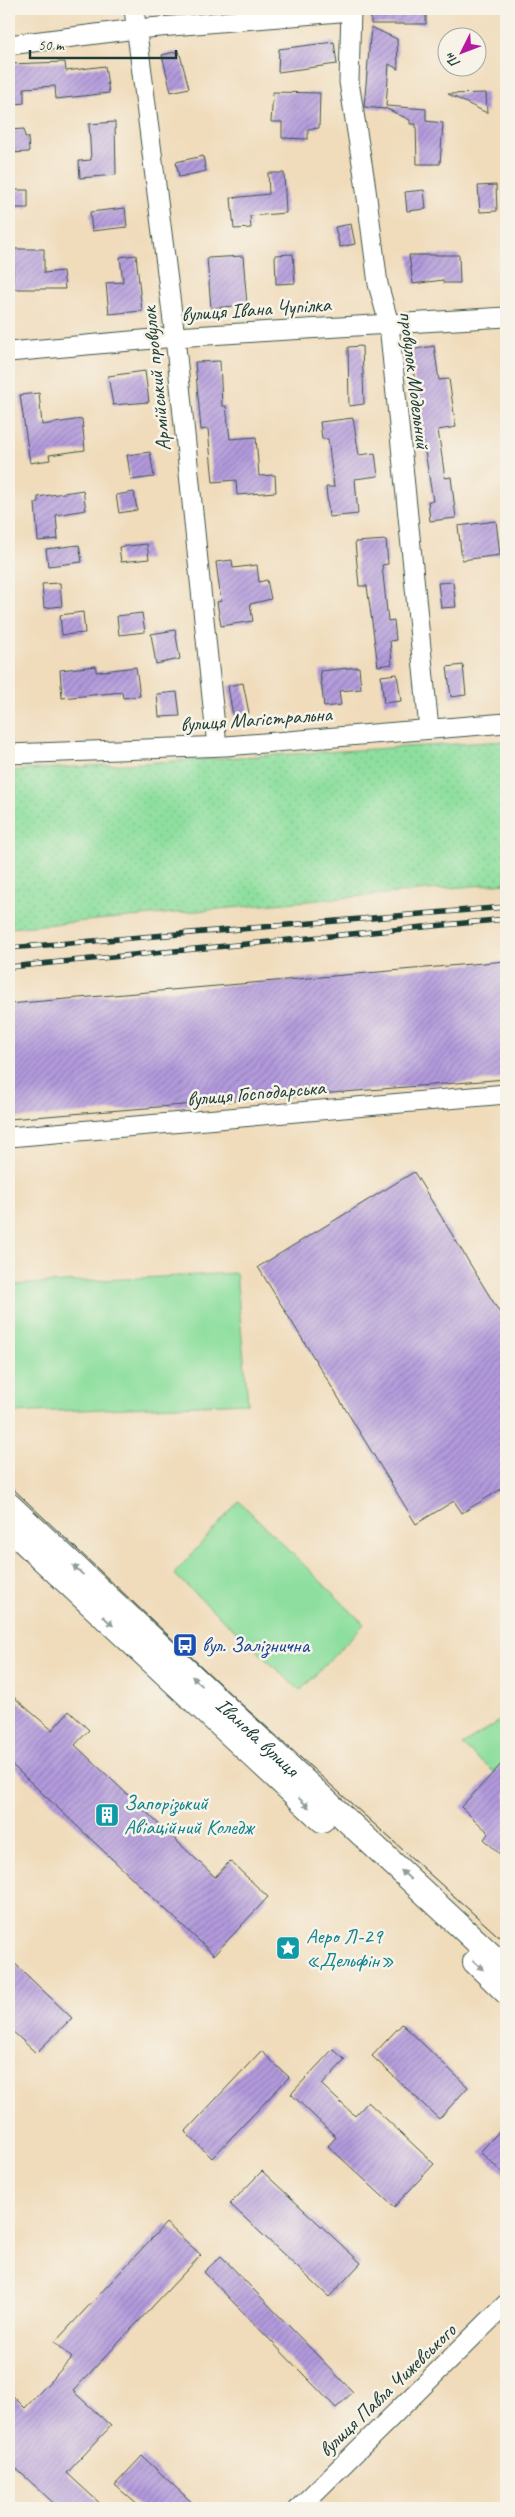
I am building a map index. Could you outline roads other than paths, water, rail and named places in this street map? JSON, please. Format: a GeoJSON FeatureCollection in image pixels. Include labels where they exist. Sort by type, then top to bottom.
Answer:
{"type":"FeatureCollection","features":[{"type":"Feature","properties":{"kind":"main road","name":"Іванова вулиця"},"geometry":{"type":"LineString","coordinates":[[9,1505],[506,1969]]}},
{"type":"Feature","properties":{"kind":"main road","name":"Іванова вулиця"},"geometry":{"type":"LineString","coordinates":[[9,1528],[506,1992]]}},
{"type":"Feature","properties":{"kind":"street","name":"Армійський провулок"},"geometry":{"type":"LineString","coordinates":[[134,9],[175,337],[217,746]]}},
{"type":"Feature","properties":{"kind":"street"},"geometry":{"type":"LineString","coordinates":[[9,45],[136,29],[351,10]]}},
{"type":"Feature","properties":{"kind":"street","name":"провулок Модельний"},"geometry":{"type":"LineString","coordinates":[[351,10],[350,82],[378,284],[389,324],[429,729]]}},
{"type":"Feature","properties":{"kind":"street","name":"вулиця Івана Чупілка"},"geometry":{"type":"LineString","coordinates":[[9,352],[175,337],[506,317]]}},
{"type":"Feature","properties":{"kind":"street","name":"вулиця Магістральна"},"geometry":{"type":"LineString","coordinates":[[9,754],[217,746],[506,723]]}},
{"type":"Feature","properties":{"kind":"street","name":"вулиця Господарська"},"geometry":{"type":"LineString","coordinates":[[9,1137],[506,1094]]}},
{"type":"Feature","properties":{"kind":"street","name":"вулиця Павла Чижевського"},"geometry":{"type":"LineString","coordinates":[[298,2508],[506,2304]]}},
{"type":"Feature","properties":{"kind":"tram line"},"geometry":{"type":"LineString","coordinates":[[9,1485],[239,1702],[506,1943]]}},
{"type":"Feature","properties":{"kind":"railway"},"geometry":{"type":"LineString","coordinates":[[9,948],[506,907]]}},
{"type":"Feature","properties":{"kind":"railway"},"geometry":{"type":"LineString","coordinates":[[9,967],[506,919]]}},
{"type":"Feature","properties":{"kind":"place","name":"вул. Залізнична"},"geometry":{"type":"Point","coordinates":[185,1645]}},
{"type":"Feature","properties":{"kind":"place","name":"Запорізький Авіаційний Коледж"},"geometry":{"type":"Point","coordinates":[107,1815]}},
{"type":"Feature","properties":{"kind":"place","name":"Аеро Л-29 «Дельфін»"},"geometry":{"type":"Point","coordinates":[288,1948]}}]}
